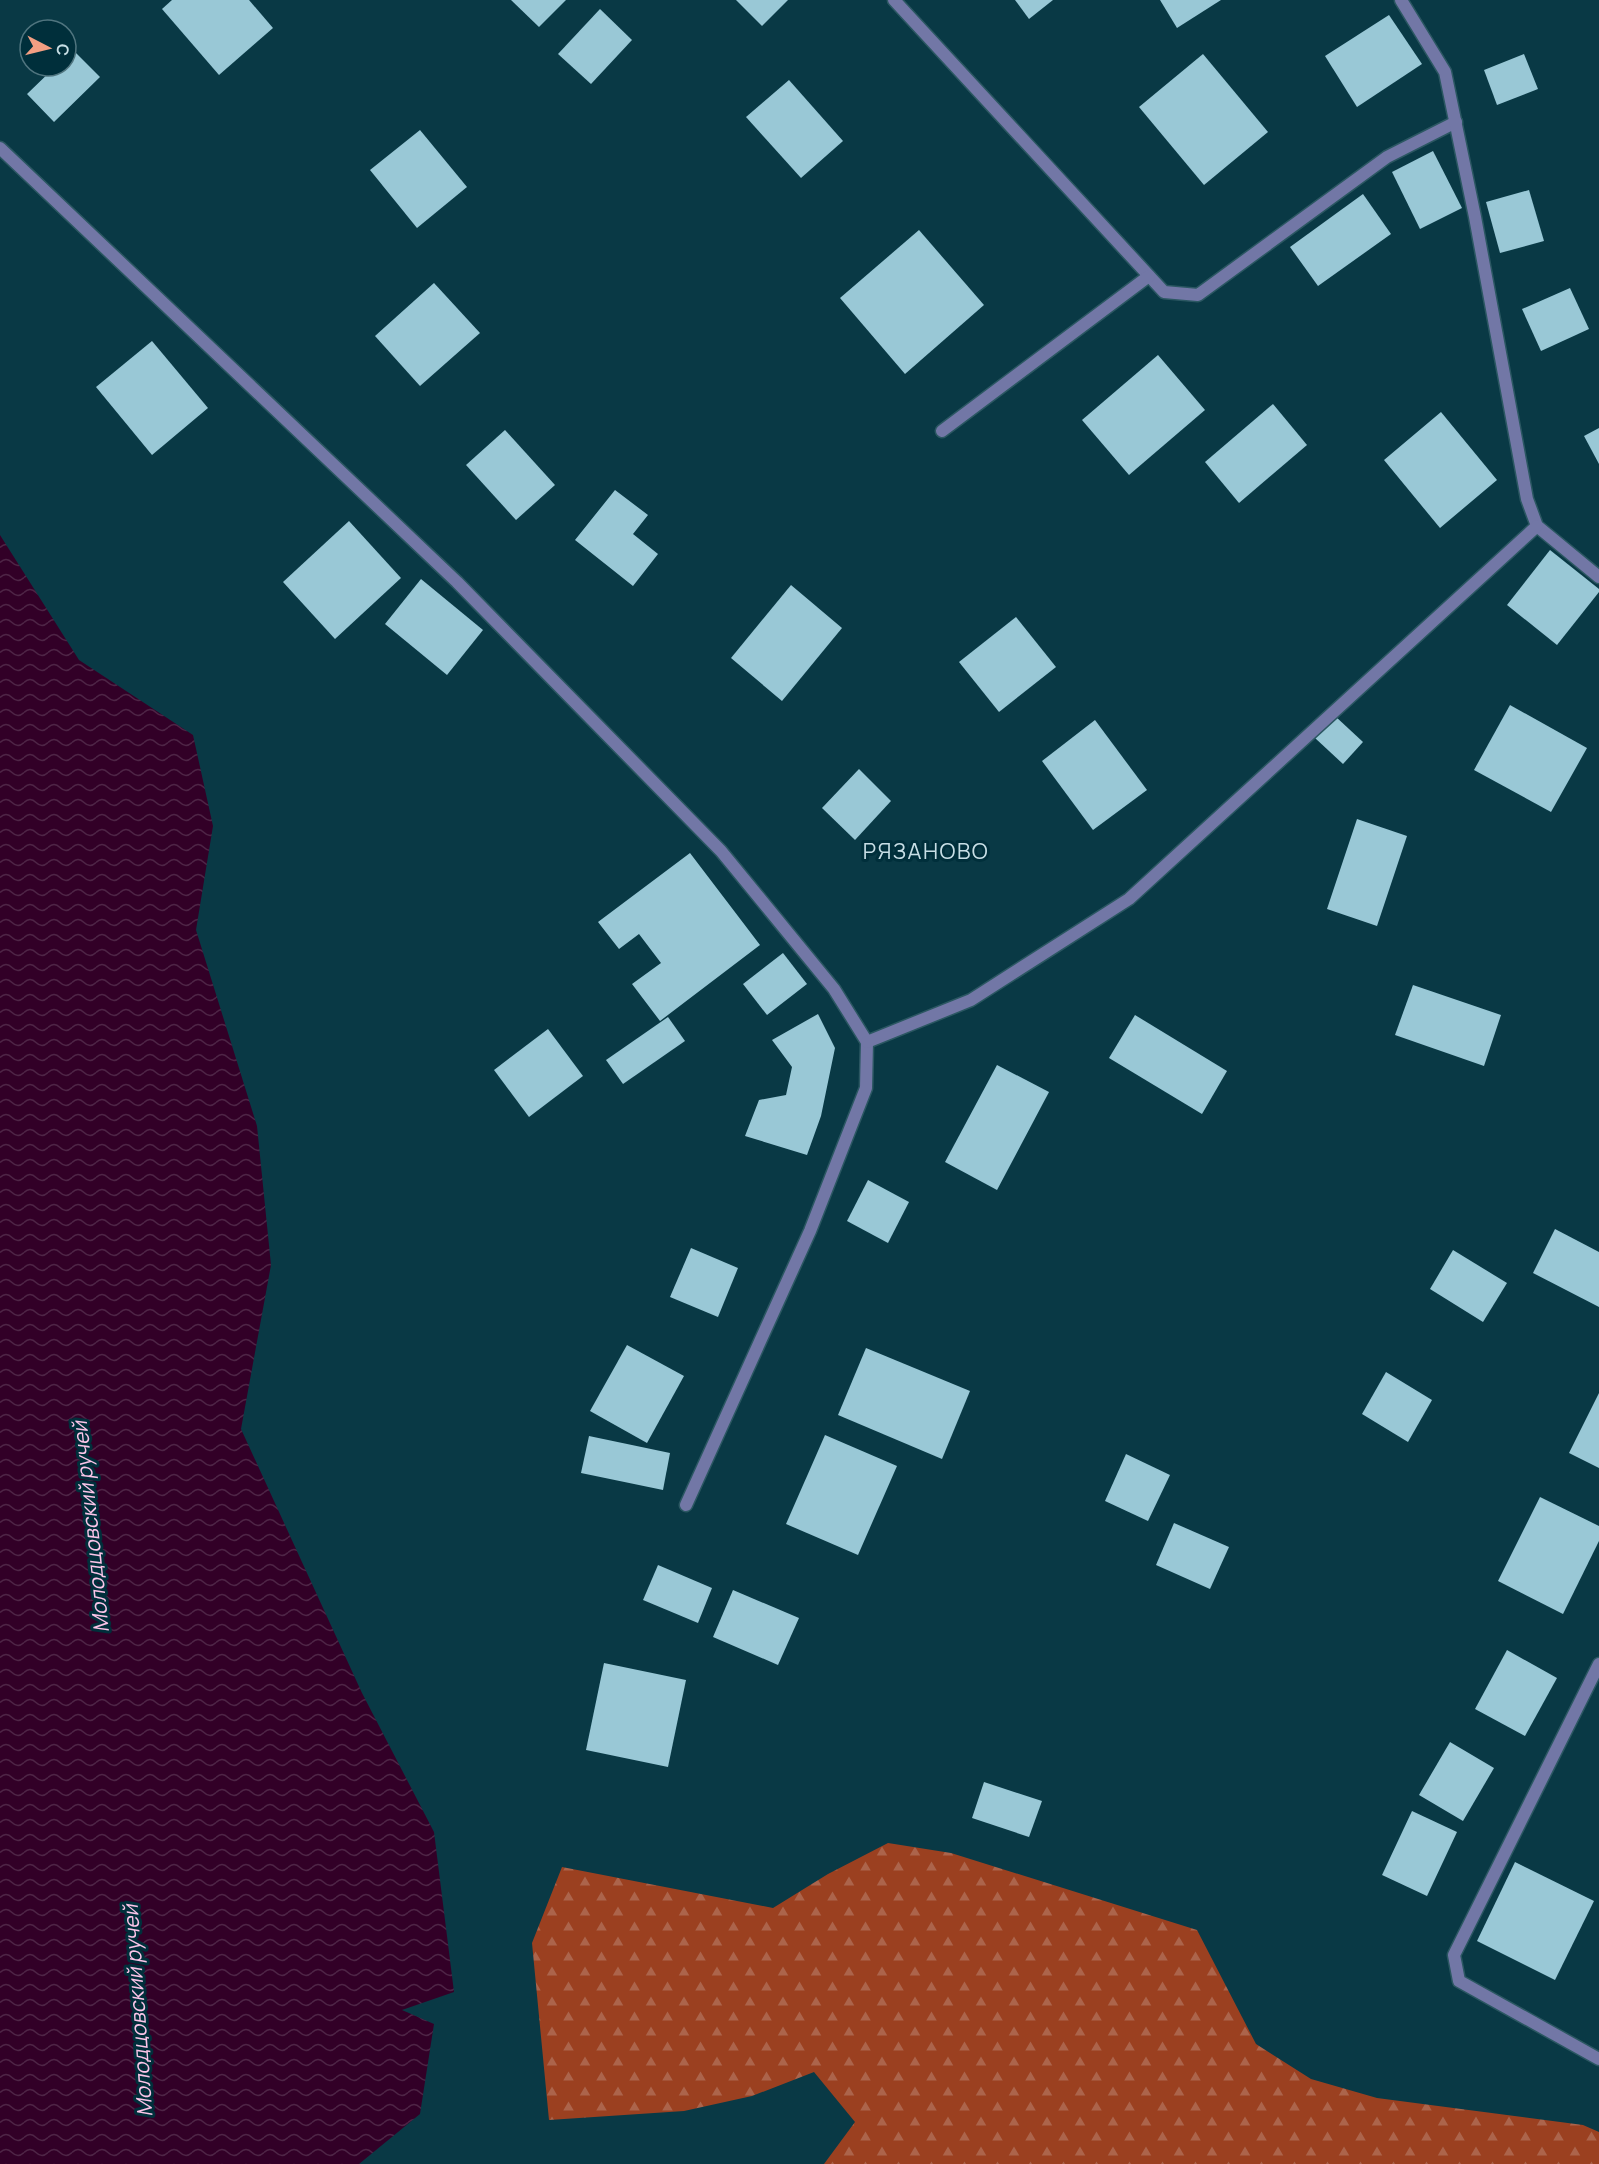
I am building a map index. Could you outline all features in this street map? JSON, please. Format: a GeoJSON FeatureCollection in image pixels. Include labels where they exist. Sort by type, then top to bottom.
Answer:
{"type":"FeatureCollection","features":[{"type":"Feature","properties":{"kind":"street"},"geometry":{"type":"LineString","coordinates":[[894,0],[1164,292],[1198,295],[1387,157],[1456,122]]}},
{"type":"Feature","properties":{"kind":"street"},"geometry":{"type":"LineString","coordinates":[[1401,0],[1445,72],[1527,499],[1537,526],[1599,577]]}},
{"type":"Feature","properties":{"kind":"street"},"geometry":{"type":"LineString","coordinates":[[0,148],[457,582],[721,850],[834,989],[867,1042],[866,1088],[810,1231],[686,1505]]}},
{"type":"Feature","properties":{"kind":"street"},"geometry":{"type":"LineString","coordinates":[[942,431],[1149,276]]}},
{"type":"Feature","properties":{"kind":"street"},"geometry":{"type":"LineString","coordinates":[[867,1042],[971,1000],[1128,899],[1537,526]]}},
{"type":"Feature","properties":{"kind":"street"},"geometry":{"type":"LineString","coordinates":[[1599,1664],[1454,1955],[1459,1981],[1599,2059]]}},
{"type":"Feature","properties":{"kind":"green space"},"geometry":{"type":"Polygon","coordinates":[[[888,1843],[951,1853],[1197,1930],[1256,2044],[1311,2079],[1377,2098],[1583,2125],[1599,2132],[1599,2164],[824,2164],[855,2122],[814,2072],[752,2096],[684,2111],[549,2120],[532,1943],[562,1867],[773,1908],[828,1874],[888,1843]]]}},
{"type":"Feature","properties":{"kind":"water","name":"Молодцовский ручей"},"geometry":{"type":"Polygon","coordinates":[[[0,535],[79,660],[193,735],[213,826],[196,930],[257,1126],[271,1265],[241,1429],[362,1693],[434,1832],[454,1992],[402,2010],[434,2024],[420,2114],[359,2164],[0,2164],[0,535]]]}},
{"type":"Feature","properties":{"kind":"building"},"geometry":{"type":"Polygon","coordinates":[[[172,0],[249,0],[273,28],[219,75],[162,9],[172,0]]]}},
{"type":"Feature","properties":{"kind":"building"},"geometry":{"type":"Polygon","coordinates":[[[511,0],[566,0],[539,27],[511,0]]]}},
{"type":"Feature","properties":{"kind":"building"},"geometry":{"type":"Polygon","coordinates":[[[736,0],[788,0],[762,26],[736,0]]]}},
{"type":"Feature","properties":{"kind":"building"},"geometry":{"type":"Polygon","coordinates":[[[1015,0],[1053,0],[1029,19],[1015,0]]]}},
{"type":"Feature","properties":{"kind":"building"},"geometry":{"type":"Polygon","coordinates":[[[1160,0],[1221,0],[1177,28],[1160,0]]]}},
{"type":"Feature","properties":{"kind":"building"},"geometry":{"type":"Polygon","coordinates":[[[600,9],[632,40],[591,84],[558,54],[600,9]]]}},
{"type":"Feature","properties":{"kind":"building"},"geometry":{"type":"Polygon","coordinates":[[[1389,15],[1422,64],[1357,107],[1325,56],[1389,15]]]}},
{"type":"Feature","properties":{"kind":"building"},"geometry":{"type":"Polygon","coordinates":[[[1203,54],[1268,132],[1204,185],[1139,107],[1203,54]]]}},
{"type":"Feature","properties":{"kind":"building"},"geometry":{"type":"Polygon","coordinates":[[[1524,54],[1538,89],[1497,105],[1484,70],[1524,54]]]}},
{"type":"Feature","properties":{"kind":"building"},"geometry":{"type":"Polygon","coordinates":[[[78,55],[100,77],[54,122],[27,94],[44,78],[78,78],[78,55]]]}},
{"type":"Feature","properties":{"kind":"building"},"geometry":{"type":"Polygon","coordinates":[[[789,80],[843,141],[801,178],[746,117],[789,80]]]}},
{"type":"Feature","properties":{"kind":"building"},"geometry":{"type":"Polygon","coordinates":[[[420,130],[467,187],[417,228],[370,170],[420,130]]]}},
{"type":"Feature","properties":{"kind":"building"},"geometry":{"type":"Polygon","coordinates":[[[1433,151],[1462,208],[1420,229],[1392,172],[1433,151]]]}},
{"type":"Feature","properties":{"kind":"building"},"geometry":{"type":"Polygon","coordinates":[[[1529,190],[1544,241],[1500,253],[1486,202],[1529,190]]]}},
{"type":"Feature","properties":{"kind":"building"},"geometry":{"type":"Polygon","coordinates":[[[1363,194],[1391,234],[1318,286],[1290,247],[1363,194]]]}},
{"type":"Feature","properties":{"kind":"building"},"geometry":{"type":"Polygon","coordinates":[[[919,230],[984,305],[905,374],[840,298],[919,230]]]}},
{"type":"Feature","properties":{"kind":"building"},"geometry":{"type":"Polygon","coordinates":[[[434,283],[480,333],[420,386],[375,336],[434,283]]]}},
{"type":"Feature","properties":{"kind":"building"},"geometry":{"type":"Polygon","coordinates":[[[1570,288],[1589,329],[1541,351],[1522,309],[1570,288]]]}},
{"type":"Feature","properties":{"kind":"building"},"geometry":{"type":"Polygon","coordinates":[[[152,341],[208,408],[152,455],[96,387],[152,341]]]}},
{"type":"Feature","properties":{"kind":"building"},"geometry":{"type":"Polygon","coordinates":[[[1158,355],[1205,410],[1129,475],[1082,420],[1158,355]]]}},
{"type":"Feature","properties":{"kind":"building"},"geometry":{"type":"Polygon","coordinates":[[[1273,404],[1307,445],[1239,503],[1205,462],[1273,404]]]}},
{"type":"Feature","properties":{"kind":"building"},"geometry":{"type":"Polygon","coordinates":[[[1441,412],[1497,480],[1440,528],[1384,460],[1441,412]]]}},
{"type":"Feature","properties":{"kind":"building"},"geometry":{"type":"Polygon","coordinates":[[[1599,428],[1599,464],[1584,436],[1599,428]]]}},
{"type":"Feature","properties":{"kind":"building"},"geometry":{"type":"Polygon","coordinates":[[[505,430],[555,485],[516,520],[466,465],[505,430]]]}},
{"type":"Feature","properties":{"kind":"building"},"geometry":{"type":"Polygon","coordinates":[[[615,490],[648,515],[633,534],[658,554],[633,586],[575,540],[615,490]]]}},
{"type":"Feature","properties":{"kind":"building"},"geometry":{"type":"Polygon","coordinates":[[[349,521],[401,578],[335,639],[283,582],[349,521]]]}},
{"type":"Feature","properties":{"kind":"building"},"geometry":{"type":"Polygon","coordinates":[[[1550,550],[1599,589],[1599,592],[1557,645],[1507,605],[1550,550]]]}},
{"type":"Feature","properties":{"kind":"building"},"geometry":{"type":"Polygon","coordinates":[[[421,579],[483,630],[447,675],[385,624],[421,579]]]}},
{"type":"Feature","properties":{"kind":"building"},"geometry":{"type":"Polygon","coordinates":[[[791,585],[842,628],[782,701],[731,658],[791,585]]]}},
{"type":"Feature","properties":{"kind":"building"},"geometry":{"type":"Polygon","coordinates":[[[1016,617],[1056,667],[999,712],[959,662],[1016,617]]]}},
{"type":"Feature","properties":{"kind":"building"},"geometry":{"type":"Polygon","coordinates":[[[1510,705],[1587,748],[1551,812],[1474,770],[1510,705]]]}},
{"type":"Feature","properties":{"kind":"building"},"geometry":{"type":"Polygon","coordinates":[[[1335,716],[1363,742],[1343,764],[1315,738],[1335,716]]]}},
{"type":"Feature","properties":{"kind":"building"},"geometry":{"type":"Polygon","coordinates":[[[1095,720],[1147,790],[1093,830],[1042,761],[1095,720]]]}},
{"type":"Feature","properties":{"kind":"building"},"geometry":{"type":"Polygon","coordinates":[[[859,769],[891,801],[855,840],[822,808],[859,769]]]}},
{"type":"Feature","properties":{"kind":"building"},"geometry":{"type":"Polygon","coordinates":[[[1357,819],[1407,836],[1377,926],[1327,909],[1357,819]]]}},
{"type":"Feature","properties":{"kind":"building"},"geometry":{"type":"Polygon","coordinates":[[[690,853],[760,945],[660,1021],[632,984],[661,963],[639,934],[619,949],[598,922],[690,853]]]}},
{"type":"Feature","properties":{"kind":"building"},"geometry":{"type":"Polygon","coordinates":[[[783,953],[807,984],[767,1015],[743,984],[783,953]]]}},
{"type":"Feature","properties":{"kind":"building"},"geometry":{"type":"Polygon","coordinates":[[[1413,985],[1501,1015],[1484,1066],[1395,1035],[1413,985]]]}},
{"type":"Feature","properties":{"kind":"building"},"geometry":{"type":"Polygon","coordinates":[[[818,1014],[835,1048],[821,1116],[807,1155],[745,1136],[759,1100],[786,1095],[792,1067],[772,1040],[818,1014]]]}},
{"type":"Feature","properties":{"kind":"building"},"geometry":{"type":"Polygon","coordinates":[[[1135,1015],[1227,1071],[1202,1114],[1109,1058],[1135,1015]]]}},
{"type":"Feature","properties":{"kind":"building"},"geometry":{"type":"Polygon","coordinates":[[[668,1017],[685,1041],[623,1084],[606,1060],[668,1017]]]}},
{"type":"Feature","properties":{"kind":"building"},"geometry":{"type":"Polygon","coordinates":[[[548,1029],[583,1076],[529,1117],[494,1070],[548,1029]]]}},
{"type":"Feature","properties":{"kind":"building"},"geometry":{"type":"Polygon","coordinates":[[[997,1065],[1049,1092],[997,1190],[945,1162],[997,1065]]]}},
{"type":"Feature","properties":{"kind":"building"},"geometry":{"type":"Polygon","coordinates":[[[868,1180],[909,1202],[888,1243],[847,1221],[868,1180]]]}},
{"type":"Feature","properties":{"kind":"building"},"geometry":{"type":"Polygon","coordinates":[[[1555,1229],[1599,1252],[1599,1307],[1533,1273],[1555,1229]]]}},
{"type":"Feature","properties":{"kind":"building"},"geometry":{"type":"Polygon","coordinates":[[[691,1248],[738,1268],[718,1317],[670,1297],[691,1248]]]}},
{"type":"Feature","properties":{"kind":"building"},"geometry":{"type":"Polygon","coordinates":[[[1453,1250],[1507,1283],[1483,1322],[1430,1289],[1453,1250]]]}},
{"type":"Feature","properties":{"kind":"building"},"geometry":{"type":"Polygon","coordinates":[[[627,1345],[684,1376],[647,1443],[590,1411],[627,1345]]]}},
{"type":"Feature","properties":{"kind":"building"},"geometry":{"type":"Polygon","coordinates":[[[866,1348],[970,1391],[942,1459],[838,1415],[866,1348]]]}},
{"type":"Feature","properties":{"kind":"building"},"geometry":{"type":"Polygon","coordinates":[[[1386,1372],[1432,1400],[1408,1442],[1362,1414],[1386,1372]]]}},
{"type":"Feature","properties":{"kind":"building"},"geometry":{"type":"Polygon","coordinates":[[[1599,1393],[1599,1468],[1569,1453],[1599,1393]]]}},
{"type":"Feature","properties":{"kind":"building"},"geometry":{"type":"Polygon","coordinates":[[[825,1435],[897,1466],[858,1555],[786,1524],[825,1435]]]}},
{"type":"Feature","properties":{"kind":"building"},"geometry":{"type":"Polygon","coordinates":[[[589,1436],[670,1453],[663,1490],[581,1473],[589,1436]]]}},
{"type":"Feature","properties":{"kind":"building"},"geometry":{"type":"Polygon","coordinates":[[[1126,1454],[1170,1475],[1148,1521],[1105,1501],[1126,1454]]]}},
{"type":"Feature","properties":{"kind":"building"},"geometry":{"type":"Polygon","coordinates":[[[1540,1497],[1599,1526],[1599,1541],[1563,1614],[1498,1581],[1540,1497]]]}},
{"type":"Feature","properties":{"kind":"building"},"geometry":{"type":"Polygon","coordinates":[[[1174,1523],[1229,1547],[1210,1589],[1156,1565],[1174,1523]]]}},
{"type":"Feature","properties":{"kind":"building"},"geometry":{"type":"Polygon","coordinates":[[[658,1565],[712,1588],[698,1623],[643,1600],[658,1565]]]}},
{"type":"Feature","properties":{"kind":"building"},"geometry":{"type":"Polygon","coordinates":[[[733,1590],[799,1618],[778,1665],[713,1637],[733,1590]]]}},
{"type":"Feature","properties":{"kind":"building"},"geometry":{"type":"Polygon","coordinates":[[[1507,1650],[1557,1678],[1525,1736],[1475,1709],[1507,1650]]]}},
{"type":"Feature","properties":{"kind":"building"},"geometry":{"type":"Polygon","coordinates":[[[604,1663],[686,1680],[668,1767],[586,1750],[604,1663]]]}},
{"type":"Feature","properties":{"kind":"building"},"geometry":{"type":"Polygon","coordinates":[[[1450,1742],[1494,1768],[1463,1821],[1419,1795],[1450,1742]]]}},
{"type":"Feature","properties":{"kind":"building"},"geometry":{"type":"Polygon","coordinates":[[[984,1782],[1042,1801],[1029,1837],[972,1818],[984,1782]]]}},
{"type":"Feature","properties":{"kind":"building"},"geometry":{"type":"Polygon","coordinates":[[[1412,1811],[1457,1832],[1427,1896],[1382,1875],[1412,1811]]]}},
{"type":"Feature","properties":{"kind":"building"},"geometry":{"type":"Polygon","coordinates":[[[1515,1862],[1594,1901],[1555,1980],[1477,1941],[1515,1862]]]}},
{"type":"Feature","properties":{"kind":"district","name":"РЯЗАНОВО"},"geometry":{"type":"Point","coordinates":[926,851]}}]}
